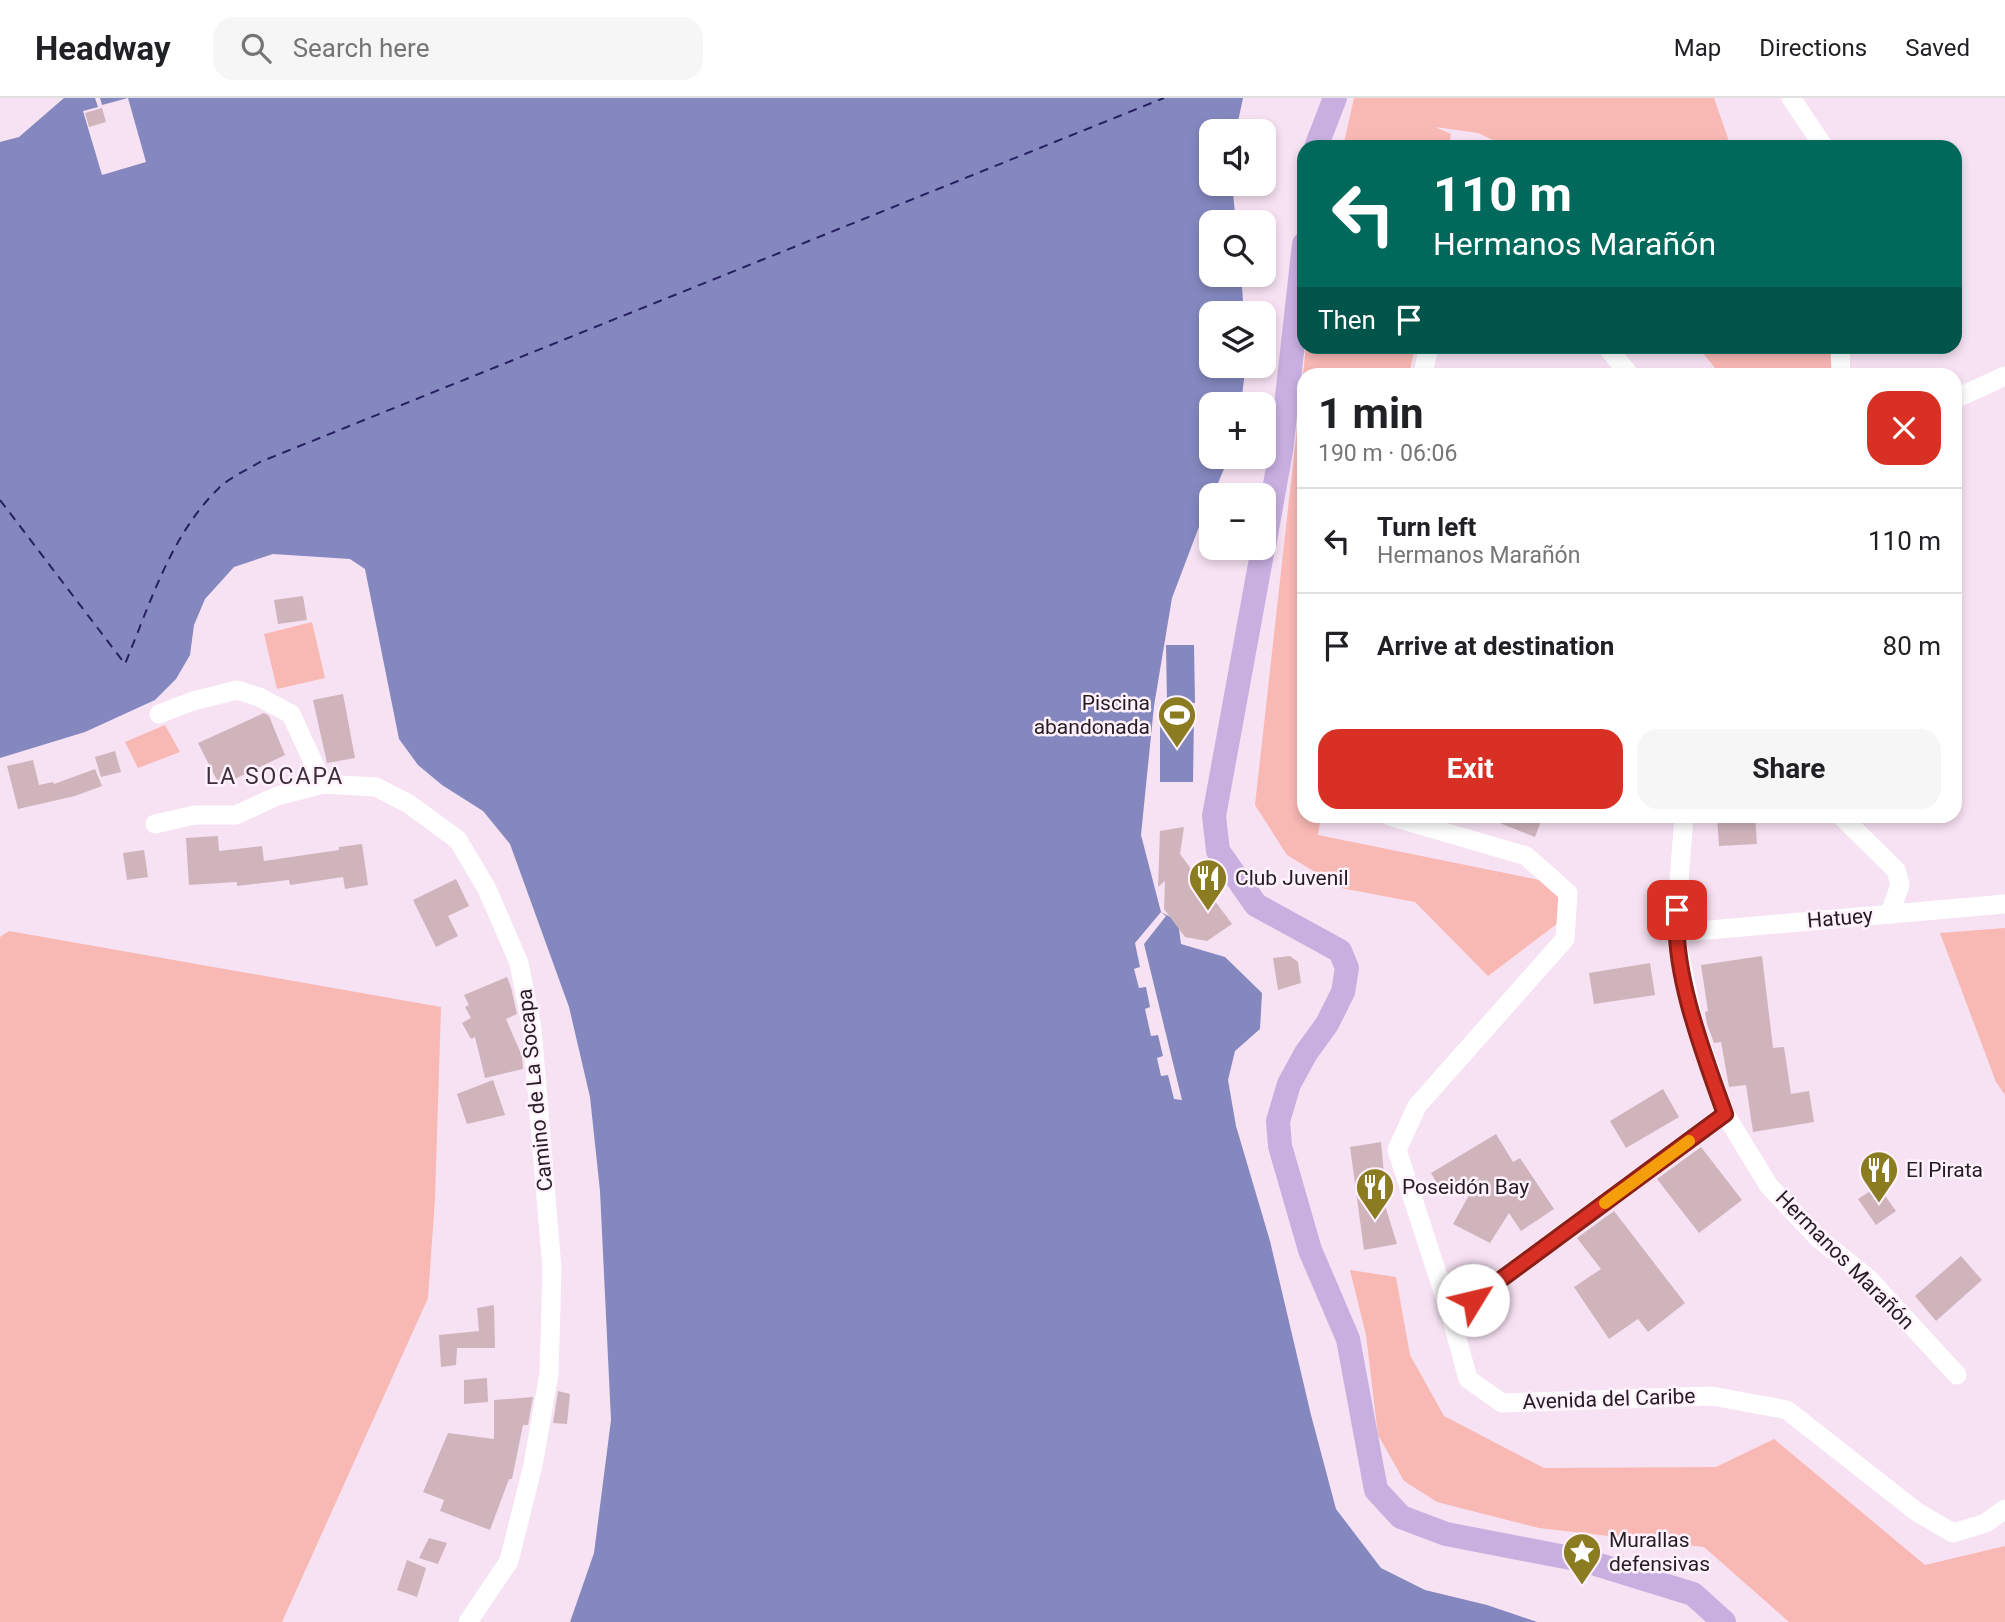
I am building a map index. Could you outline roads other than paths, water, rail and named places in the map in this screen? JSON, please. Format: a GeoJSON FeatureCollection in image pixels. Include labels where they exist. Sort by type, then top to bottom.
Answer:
{"type":"FeatureCollection","features":[{"type":"Feature","properties":{"kind":"main road"},"geometry":{"type":"LineString","coordinates":[[1317,140],[1335,98]]}},
{"type":"Feature","properties":{"kind":"main road"},"geometry":{"type":"LineString","coordinates":[[1275,483],[1297,307]]}},
{"type":"Feature","properties":{"kind":"main road"},"geometry":{"type":"LineString","coordinates":[[1261,560],[1214,816],[1216,839],[1218,851],[1256,905],[1340,951],[1347,968],[1343,992],[1327,1024],[1306,1053],[1289,1084],[1278,1121],[1280,1146],[1310,1250],[1348,1339],[1376,1490],[1401,1517],[1446,1534],[1586,1561],[1693,1594],[1724,1622]]}},
{"type":"Feature","properties":{"kind":"street"},"geometry":{"type":"LineString","coordinates":[[1791,98],[1819,140]]}},
{"type":"Feature","properties":{"kind":"street"},"geometry":{"type":"LineString","coordinates":[[1613,354],[1624,368]]}},
{"type":"Feature","properties":{"kind":"street"},"geometry":{"type":"LineString","coordinates":[[1962,396],[2005,376]]}},
{"type":"Feature","properties":{"kind":"street"},"geometry":{"type":"LineString","coordinates":[[159,714],[193,701],[237,690],[260,697],[291,714],[323,784]]}},
{"type":"Feature","properties":{"kind":"street","name":"Camino de La Socapa"},"geometry":{"type":"LineString","coordinates":[[155,824],[195,815],[236,815],[277,796],[323,784],[376,787],[409,804],[458,840],[487,889],[519,964],[532,1029],[552,1269],[549,1374],[533,1465],[509,1561],[468,1622]]}},
{"type":"Feature","properties":{"kind":"street","name":"Avenida del Caribe"},"geometry":{"type":"LineString","coordinates":[[1413,823],[1527,856],[1568,892],[1566,939],[1417,1106],[1397,1150],[1451,1316],[1468,1379],[1502,1403],[1712,1396],[1787,1410],[1917,1512],[1953,1533],[1986,1523],[2005,1510]]}},
{"type":"Feature","properties":{"kind":"street","name":"Hermanos Marañón"},"geometry":{"type":"LineString","coordinates":[[1683,823],[1675,933],[1694,1024],[1725,1114],[1769,1186],[1817,1237],[1870,1279],[1957,1375]]}},
{"type":"Feature","properties":{"kind":"street"},"geometry":{"type":"LineString","coordinates":[[1848,823],[1896,870],[1900,885],[1890,913]]}},
{"type":"Feature","properties":{"kind":"street","name":"Hatuey"},"geometry":{"type":"LineString","coordinates":[[1675,933],[2005,904]]}},
{"type":"Feature","properties":{"kind":"street"},"geometry":{"type":"LineString","coordinates":[[1451,1316],[1725,1114]]}},
{"type":"Feature","properties":{"kind":"water"},"geometry":{"type":"Polygon","coordinates":[[[64,98],[1243,98],[1239,119],[1199,119],[1199,196],[1233,196],[1235,210],[1199,210],[1199,287],[1242,287],[1243,301],[1199,301],[1199,378],[1244,378],[1242,392],[1199,392],[1199,469],[1224,469],[1218,483],[1199,483],[1199,527],[1172,598],[1154,706],[1141,835],[1161,912],[1178,921],[1181,944],[1225,957],[1262,993],[1260,1029],[1235,1051],[1228,1080],[1236,1126],[1270,1241],[1336,1509],[1381,1568],[1425,1590],[1487,1605],[1537,1622],[570,1622],[594,1553],[611,1420],[600,1191],[590,1097],[569,1007],[510,844],[483,811],[442,785],[418,765],[399,739],[365,569],[350,559],[273,554],[234,567],[205,599],[194,625],[190,655],[176,679],[155,700],[85,732],[0,758],[0,142],[19,137],[64,98]]]}},
{"type":"Feature","properties":{"kind":"water","name":"Piscina abandonada"},"geometry":{"type":"Polygon","coordinates":[[[1166,645],[1194,645],[1195,703],[1167,703],[1166,645]]]}},
{"type":"Feature","properties":{"kind":"water","name":"Piscina abandonada"},"geometry":{"type":"Polygon","coordinates":[[[1160,715],[1194,715],[1193,782],[1160,782],[1160,715]]]}},
{"type":"Feature","properties":{"kind":"place","name":"Piscina abandonada"},"geometry":{"type":"Point","coordinates":[1177,749]}},
{"type":"Feature","properties":{"kind":"place","name":"Club Juvenil"},"geometry":{"type":"Point","coordinates":[1208,912]}},
{"type":"Feature","properties":{"kind":"place","name":"El Pirata"},"geometry":{"type":"Point","coordinates":[1879,1204]}},
{"type":"Feature","properties":{"kind":"place","name":"Poseidón Bay"},"geometry":{"type":"Point","coordinates":[1375,1221]}},
{"type":"Feature","properties":{"kind":"place","name":"Murallas defensivas"},"geometry":{"type":"Point","coordinates":[1582,1586]}},
{"type":"Feature","properties":{"kind":"district","name":"LA SOCAPA"},"geometry":{"type":"Point","coordinates":[275,776]}}]}
